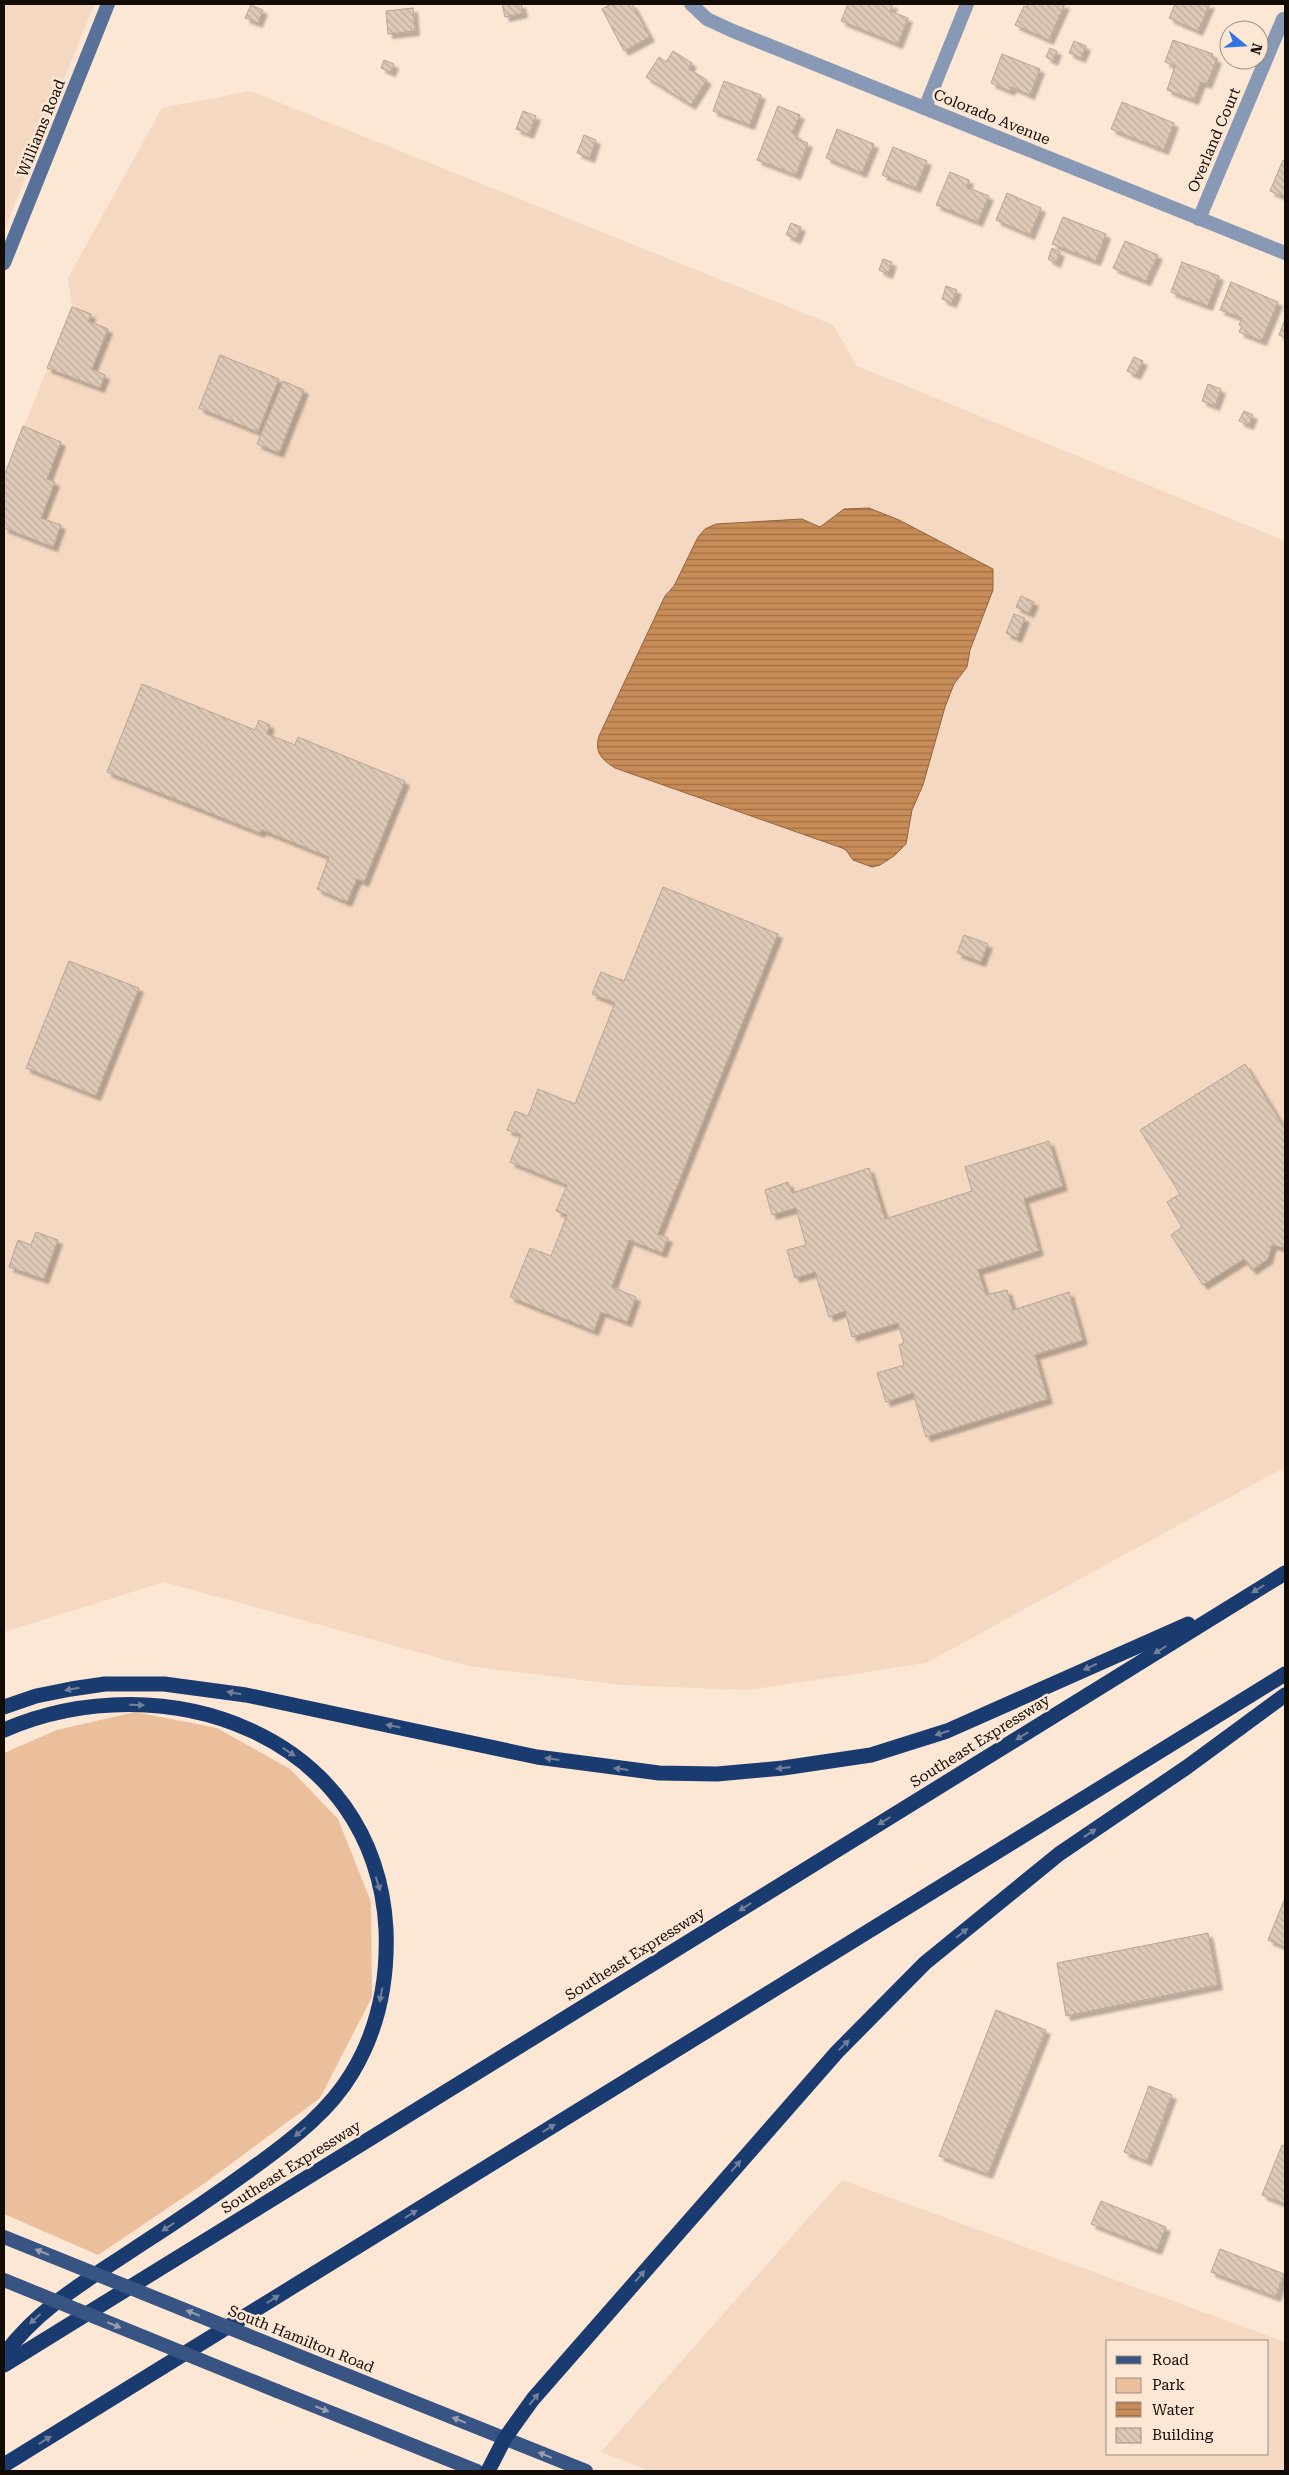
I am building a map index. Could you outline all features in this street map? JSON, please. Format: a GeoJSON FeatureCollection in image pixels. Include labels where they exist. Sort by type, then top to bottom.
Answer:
{"type":"FeatureCollection","features":[{"type":"Feature","properties":{"kind":"highway","name":"Southeast Expressway"},"geometry":{"type":"LineString","coordinates":[[4,2365],[1285,1573]]}},
{"type":"Feature","properties":{"kind":"highway"},"geometry":{"type":"LineString","coordinates":[[4,1706],[36,1696],[97,1685],[164,1684],[246,1695],[537,1757],[659,1773],[727,1773],[784,1768],[871,1755],[947,1732],[1156,1637],[1231,1606]]}},
{"type":"Feature","properties":{"kind":"highway"},"geometry":{"type":"LineString","coordinates":[[4,2465],[1285,1674]]}},
{"type":"Feature","properties":{"kind":"highway"},"geometry":{"type":"LineString","coordinates":[[488,2471],[505,2438],[533,2399],[837,2052],[925,1964],[1059,1854],[1187,1767],[1285,1695]]}},
{"type":"Feature","properties":{"kind":"highway"},"geometry":{"type":"LineString","coordinates":[[4,1730],[18,1724],[67,1712],[100,1706],[139,1704],[188,1708],[244,1727],[271,1740],[296,1756],[317,1775],[348,1812],[361,1834],[382,1896],[387,1946],[382,1992],[371,2032],[352,2073],[326,2106],[307,2126],[278,2150],[204,2203],[45,2310],[21,2331],[4,2355]]}},
{"type":"Feature","properties":{"kind":"main road","name":"Williams Road"},"geometry":{"type":"LineString","coordinates":[[5,258],[108,4]]}},
{"type":"Feature","properties":{"kind":"main road","name":"South Hamilton Road"},"geometry":{"type":"LineString","coordinates":[[4,2237],[586,2471]]}},
{"type":"Feature","properties":{"kind":"main road"},"geometry":{"type":"LineString","coordinates":[[4,2280],[477,2471]]}},
{"type":"Feature","properties":{"kind":"street","name":"Colorado Avenue"},"geometry":{"type":"LineString","coordinates":[[691,4],[707,18],[733,31],[1285,253]]}},
{"type":"Feature","properties":{"kind":"street"},"geometry":{"type":"LineString","coordinates":[[925,108],[967,4]]}},
{"type":"Feature","properties":{"kind":"street","name":"Overland Court"},"geometry":{"type":"LineString","coordinates":[[1199,219],[1282,19]]}},
{"type":"Feature","properties":{"kind":"shaded area"},"geometry":{"type":"Polygon","coordinates":[[[4,4],[94,4],[4,231],[4,4]]]}},
{"type":"Feature","properties":{"kind":"shaded area"},"geometry":{"type":"Polygon","coordinates":[[[251,91],[833,325],[857,366],[1285,541],[1285,1467],[926,1663],[749,1690],[622,1685],[468,1666],[164,1582],[4,1632],[4,477],[72,307],[68,278],[162,108],[251,91]]]}},
{"type":"Feature","properties":{"kind":"shaded area"},"geometry":{"type":"Polygon","coordinates":[[[842,2180],[1285,2342],[1285,2471],[650,2471],[601,2452],[842,2180]]]}},
{"type":"Feature","properties":{"kind":"green space"},"geometry":{"type":"Polygon","coordinates":[[[135,1712],[217,1728],[290,1769],[338,1819],[371,1902],[372,1997],[320,2098],[205,2183],[98,2255],[4,2214],[4,1753],[57,1730],[135,1712]]]}},
{"type":"Feature","properties":{"kind":"water"},"geometry":{"type":"Polygon","coordinates":[[[869,508],[899,520],[993,569],[993,590],[970,650],[967,667],[954,684],[945,707],[923,785],[912,810],[906,844],[894,856],[880,865],[872,867],[853,860],[846,850],[842,848],[615,768],[603,759],[598,751],[599,736],[665,596],[674,586],[698,537],[705,529],[716,524],[802,519],[820,527],[844,509],[869,508]]]}},
{"type":"Feature","properties":{"kind":"building"},"geometry":{"type":"Polygon","coordinates":[[[502,4],[521,4],[523,13],[505,17],[502,4]]]}},
{"type":"Feature","properties":{"kind":"building"},"geometry":{"type":"Polygon","coordinates":[[[611,4],[632,4],[650,37],[624,51],[602,9],[611,4]]]}},
{"type":"Feature","properties":{"kind":"building"},"geometry":{"type":"Polygon","coordinates":[[[848,4],[893,4],[890,11],[908,18],[898,44],[841,21],[848,4]]]}},
{"type":"Feature","properties":{"kind":"building"},"geometry":{"type":"Polygon","coordinates":[[[1028,4],[1065,4],[1049,40],[1015,25],[1024,6],[1027,7],[1028,4]]]}},
{"type":"Feature","properties":{"kind":"building"},"geometry":{"type":"Polygon","coordinates":[[[1175,4],[1210,4],[1198,31],[1169,18],[1175,4]]]}},
{"type":"Feature","properties":{"kind":"building"},"geometry":{"type":"Polygon","coordinates":[[[251,5],[263,10],[258,23],[245,18],[251,5]]]}},
{"type":"Feature","properties":{"kind":"building"},"geometry":{"type":"Polygon","coordinates":[[[413,8],[415,31],[388,34],[386,11],[413,8]]]}},
{"type":"Feature","properties":{"kind":"building"},"geometry":{"type":"Polygon","coordinates":[[[1173,40],[1213,54],[1212,57],[1217,59],[1207,84],[1201,82],[1194,100],[1167,90],[1175,66],[1165,62],[1173,40]]]}},
{"type":"Feature","properties":{"kind":"building"},"geometry":{"type":"Polygon","coordinates":[[[1074,41],[1086,46],[1081,58],[1069,53],[1074,41]]]}},
{"type":"Feature","properties":{"kind":"building"},"geometry":{"type":"Polygon","coordinates":[[[1050,48],[1057,51],[1053,61],[1046,57],[1050,48]]]}},
{"type":"Feature","properties":{"kind":"building"},"geometry":{"type":"Polygon","coordinates":[[[673,51],[692,63],[689,69],[707,80],[691,105],[646,77],[659,57],[666,62],[673,51]]]}},
{"type":"Feature","properties":{"kind":"building"},"geometry":{"type":"Polygon","coordinates":[[[1002,54],[1040,69],[1030,95],[1012,87],[1010,91],[991,83],[1002,54]]]}},
{"type":"Feature","properties":{"kind":"building"},"geometry":{"type":"Polygon","coordinates":[[[384,60],[394,64],[391,72],[381,68],[384,60]]]}},
{"type":"Feature","properties":{"kind":"building"},"geometry":{"type":"Polygon","coordinates":[[[724,81],[761,95],[750,125],[713,111],[724,81]]]}},
{"type":"Feature","properties":{"kind":"building"},"geometry":{"type":"Polygon","coordinates":[[[1122,102],[1174,123],[1164,150],[1111,129],[1122,102]]]}},
{"type":"Feature","properties":{"kind":"building"},"geometry":{"type":"Polygon","coordinates":[[[778,106],[800,115],[792,133],[797,135],[796,139],[808,143],[796,175],[757,160],[778,106]]]}},
{"type":"Feature","properties":{"kind":"building"},"geometry":{"type":"Polygon","coordinates":[[[523,111],[536,116],[529,134],[516,129],[523,111]]]}},
{"type":"Feature","properties":{"kind":"building"},"geometry":{"type":"Polygon","coordinates":[[[837,129],[874,144],[862,173],[826,158],[837,129]]]}},
{"type":"Feature","properties":{"kind":"building"},"geometry":{"type":"Polygon","coordinates":[[[584,135],[596,140],[590,158],[577,153],[584,135]]]}},
{"type":"Feature","properties":{"kind":"building"},"geometry":{"type":"Polygon","coordinates":[[[893,147],[927,161],[916,188],[882,175],[893,147]]]}},
{"type":"Feature","properties":{"kind":"building"},"geometry":{"type":"Polygon","coordinates":[[[1283,160],[1285,161],[1285,197],[1270,191],[1283,160]]]}},
{"type":"Feature","properties":{"kind":"building"},"geometry":{"type":"Polygon","coordinates":[[[950,172],[969,180],[967,187],[989,196],[978,222],[936,205],[950,172]]]}},
{"type":"Feature","properties":{"kind":"building"},"geometry":{"type":"Polygon","coordinates":[[[1007,193],[1041,208],[1030,235],[996,220],[1007,193]]]}},
{"type":"Feature","properties":{"kind":"building"},"geometry":{"type":"Polygon","coordinates":[[[1063,217],[1106,234],[1096,261],[1052,244],[1063,217]]]}},
{"type":"Feature","properties":{"kind":"building"},"geometry":{"type":"Polygon","coordinates":[[[791,223],[801,227],[796,239],[786,235],[791,223]]]}},
{"type":"Feature","properties":{"kind":"building"},"geometry":{"type":"Polygon","coordinates":[[[1125,241],[1158,255],[1146,281],[1113,268],[1125,241]]]}},
{"type":"Feature","properties":{"kind":"building"},"geometry":{"type":"Polygon","coordinates":[[[1052,248],[1060,252],[1056,263],[1048,259],[1052,248]]]}},
{"type":"Feature","properties":{"kind":"building"},"geometry":{"type":"Polygon","coordinates":[[[883,259],[892,262],[888,274],[879,270],[883,259]]]}},
{"type":"Feature","properties":{"kind":"building"},"geometry":{"type":"Polygon","coordinates":[[[1182,262],[1219,276],[1208,306],[1171,292],[1182,262]]]}},
{"type":"Feature","properties":{"kind":"building"},"geometry":{"type":"Polygon","coordinates":[[[1231,282],[1278,302],[1262,341],[1239,332],[1242,326],[1239,325],[1242,318],[1220,310],[1231,282]]]}},
{"type":"Feature","properties":{"kind":"building"},"geometry":{"type":"Polygon","coordinates":[[[946,286],[957,290],[952,303],[942,299],[946,286]]]}},
{"type":"Feature","properties":{"kind":"building"},"geometry":{"type":"Polygon","coordinates":[[[72,307],[91,314],[89,321],[108,329],[92,369],[105,375],[100,388],[47,368],[72,307]]]}},
{"type":"Feature","properties":{"kind":"building"},"geometry":{"type":"Polygon","coordinates":[[[1285,319],[1285,338],[1279,335],[1285,319]]]}},
{"type":"Feature","properties":{"kind":"building"},"geometry":{"type":"Polygon","coordinates":[[[220,355],[279,379],[258,432],[199,408],[220,355]]]}},
{"type":"Feature","properties":{"kind":"building"},"geometry":{"type":"Polygon","coordinates":[[[1134,357],[1143,361],[1136,375],[1127,371],[1134,357]]]}},
{"type":"Feature","properties":{"kind":"building"},"geometry":{"type":"Polygon","coordinates":[[[283,381],[304,390],[279,453],[257,444],[283,381]]]}},
{"type":"Feature","properties":{"kind":"building"},"geometry":{"type":"Polygon","coordinates":[[[1208,384],[1221,389],[1215,406],[1202,401],[1208,384]]]}},
{"type":"Feature","properties":{"kind":"building"},"geometry":{"type":"Polygon","coordinates":[[[1244,411],[1253,415],[1249,425],[1239,421],[1244,411]]]}},
{"type":"Feature","properties":{"kind":"building"},"geometry":{"type":"Polygon","coordinates":[[[23,426],[61,442],[47,479],[55,482],[41,518],[61,525],[53,547],[4,528],[4,476],[23,426]]]}},
{"type":"Feature","properties":{"kind":"building"},"geometry":{"type":"Polygon","coordinates":[[[1021,596],[1034,602],[1029,613],[1016,607],[1021,596]]]}},
{"type":"Feature","properties":{"kind":"building"},"geometry":{"type":"Polygon","coordinates":[[[1014,614],[1025,618],[1017,638],[1006,633],[1014,614]]]}},
{"type":"Feature","properties":{"kind":"building"},"geometry":{"type":"Polygon","coordinates":[[[142,684],[255,730],[259,720],[270,725],[267,734],[295,745],[298,737],[405,781],[364,882],[357,879],[347,902],[317,889],[329,857],[262,830],[260,833],[107,772],[142,684]]]}},
{"type":"Feature","properties":{"kind":"building"},"geometry":{"type":"Polygon","coordinates":[[[663,887],[778,934],[658,1234],[668,1238],[662,1253],[629,1240],[612,1287],[636,1297],[627,1322],[601,1312],[594,1331],[510,1297],[530,1248],[551,1256],[567,1215],[556,1211],[567,1185],[510,1162],[521,1135],[507,1130],[515,1111],[528,1116],[538,1089],[575,1104],[615,1003],[592,994],[601,972],[624,981],[663,887]]]}},
{"type":"Feature","properties":{"kind":"building"},"geometry":{"type":"Polygon","coordinates":[[[964,935],[988,944],[981,962],[957,953],[964,935]]]}},
{"type":"Feature","properties":{"kind":"building"},"geometry":{"type":"Polygon","coordinates":[[[69,961],[139,988],[96,1096],[26,1068],[69,961]]]}},
{"type":"Feature","properties":{"kind":"building"},"geometry":{"type":"Polygon","coordinates":[[[1245,1064],[1285,1129],[1285,1248],[1272,1245],[1268,1259],[1252,1270],[1244,1259],[1203,1285],[1171,1235],[1182,1227],[1167,1202],[1180,1194],[1140,1130],[1245,1064]]]}},
{"type":"Feature","properties":{"kind":"building"},"geometry":{"type":"Polygon","coordinates":[[[1049,1141],[1063,1186],[1024,1199],[1039,1251],[978,1270],[986,1295],[1007,1290],[1013,1310],[1069,1292],[1083,1340],[1035,1355],[1048,1399],[926,1437],[913,1393],[886,1402],[877,1373],[904,1365],[899,1345],[904,1343],[898,1323],[852,1337],[845,1311],[829,1317],[815,1272],[795,1278],[787,1250],[806,1245],[796,1208],[772,1215],[765,1190],[788,1182],[792,1193],[869,1168],[885,1219],[972,1191],[965,1167],[1049,1141]]]}},
{"type":"Feature","properties":{"kind":"building"},"geometry":{"type":"Polygon","coordinates":[[[36,1232],[58,1240],[44,1279],[9,1267],[18,1240],[31,1245],[36,1232]]]}},
{"type":"Feature","properties":{"kind":"building"},"geometry":{"type":"Polygon","coordinates":[[[1285,1898],[1285,1947],[1268,1940],[1285,1898]]]}},
{"type":"Feature","properties":{"kind":"building"},"geometry":{"type":"Polygon","coordinates":[[[1208,1933],[1218,1985],[1066,2016],[1057,1963],[1208,1933]]]}},
{"type":"Feature","properties":{"kind":"building"},"geometry":{"type":"Polygon","coordinates":[[[996,2010],[1046,2030],[988,2174],[939,2156],[996,2010]]]}},
{"type":"Feature","properties":{"kind":"building"},"geometry":{"type":"Polygon","coordinates":[[[1149,2086],[1172,2095],[1147,2161],[1124,2152],[1149,2086]]]}},
{"type":"Feature","properties":{"kind":"building"},"geometry":{"type":"Polygon","coordinates":[[[1282,2145],[1285,2146],[1285,2204],[1262,2195],[1282,2145]]]}},
{"type":"Feature","properties":{"kind":"building"},"geometry":{"type":"Polygon","coordinates":[[[1101,2201],[1166,2227],[1157,2250],[1091,2224],[1101,2201]]]}},
{"type":"Feature","properties":{"kind":"building"},"geometry":{"type":"Polygon","coordinates":[[[1220,2249],[1284,2274],[1276,2297],[1211,2272],[1220,2249]]]}}]}
